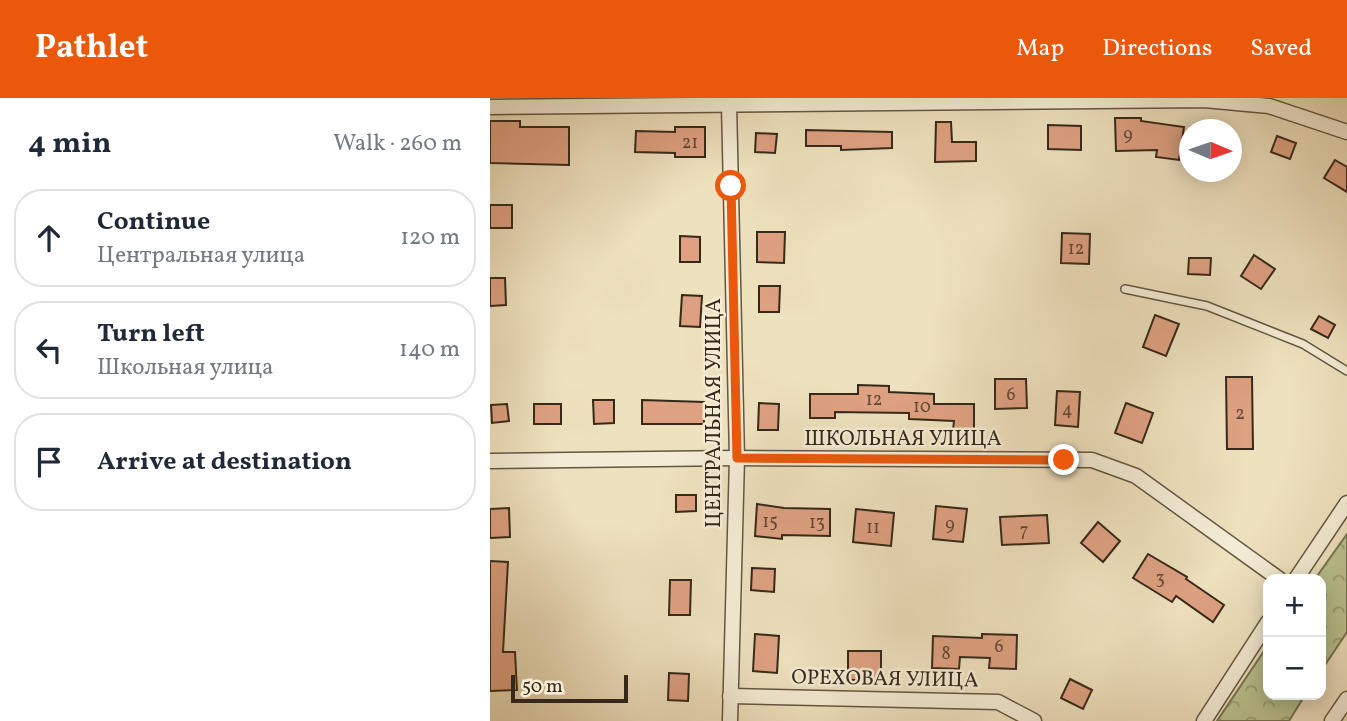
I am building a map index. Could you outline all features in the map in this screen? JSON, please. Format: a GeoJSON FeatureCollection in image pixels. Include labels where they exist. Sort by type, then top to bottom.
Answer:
{"type":"FeatureCollection","features":[{"type":"Feature","properties":{"kind":"street"},"geometry":{"type":"LineString","coordinates":[[490,107],[1204,100],[1269,106],[1347,132]]}},
{"type":"Feature","properties":{"kind":"street","name":"ЦЕНТРАЛЬНАЯ УЛИЦА"},"geometry":{"type":"LineString","coordinates":[[729,104],[737,458],[730,721]]}},
{"type":"Feature","properties":{"kind":"street","name":"ШКОЛЬНАЯ УЛИЦА"},"geometry":{"type":"LineString","coordinates":[[490,461],[737,458],[1092,460],[1136,476],[1272,574]]}},
{"type":"Feature","properties":{"kind":"street"},"geometry":{"type":"LineString","coordinates":[[1299,574],[1347,503]]}},
{"type":"Feature","properties":{"kind":"street"},"geometry":{"type":"LineString","coordinates":[[1204,721],[1263,630]]}},
{"type":"Feature","properties":{"kind":"street","name":"ОРЕХОВАЯ УЛИЦА"},"geometry":{"type":"LineString","coordinates":[[730,696],[998,702],[1034,721]]}},
{"type":"Feature","properties":{"kind":"street"},"geometry":{"type":"LineString","coordinates":[[1332,721],[1347,699]]}},
{"type":"Feature","properties":{"kind":"lane"},"geometry":{"type":"LineString","coordinates":[[1125,289],[1207,306],[1303,344],[1347,371]]}},
{"type":"Feature","properties":{"kind":"green space"},"geometry":{"type":"Polygon","coordinates":[[[1347,534],[1347,632],[1326,664],[1326,574],[1319,574],[1347,534]]]}},
{"type":"Feature","properties":{"kind":"green space"},"geometry":{"type":"Polygon","coordinates":[[[1263,652],[1263,700],[1302,700],[1289,721],[1217,721],[1263,652]]]}},
{"type":"Feature","properties":{"kind":"building"},"geometry":{"type":"Polygon","coordinates":[[[1115,118],[1141,118],[1141,121],[1179,126],[1179,160],[1156,157],[1157,150],[1116,151],[1115,118]]]}},
{"type":"Feature","properties":{"kind":"building"},"geometry":{"type":"Polygon","coordinates":[[[490,121],[520,121],[520,127],[569,127],[569,165],[490,163],[490,121]]]}},
{"type":"Feature","properties":{"kind":"building"},"geometry":{"type":"Polygon","coordinates":[[[936,122],[951,122],[952,142],[976,142],[976,161],[935,162],[936,122]]]}},
{"type":"Feature","properties":{"kind":"building"},"geometry":{"type":"Polygon","coordinates":[[[1048,125],[1081,126],[1081,150],[1048,149],[1048,125]]]}},
{"type":"Feature","properties":{"kind":"building"},"geometry":{"type":"Polygon","coordinates":[[[675,127],[705,127],[705,157],[675,157],[675,153],[635,152],[636,131],[675,132],[675,127]]]}},
{"type":"Feature","properties":{"kind":"building"},"geometry":{"type":"Polygon","coordinates":[[[806,130],[892,132],[892,148],[841,150],[841,146],[806,146],[806,130]]]}},
{"type":"Feature","properties":{"kind":"building"},"geometry":{"type":"Polygon","coordinates":[[[756,133],[777,134],[775,153],[755,152],[756,133]]]}},
{"type":"Feature","properties":{"kind":"building"},"geometry":{"type":"Polygon","coordinates":[[[1277,136],[1296,143],[1290,159],[1271,152],[1277,136]]]}},
{"type":"Feature","properties":{"kind":"building"},"geometry":{"type":"Polygon","coordinates":[[[1335,160],[1347,167],[1347,192],[1324,178],[1335,160]]]}},
{"type":"Feature","properties":{"kind":"building"},"geometry":{"type":"Polygon","coordinates":[[[490,205],[512,205],[512,228],[490,228],[490,205]]]}},
{"type":"Feature","properties":{"kind":"building"},"geometry":{"type":"Polygon","coordinates":[[[757,232],[785,232],[784,263],[757,262],[757,232]]]}},
{"type":"Feature","properties":{"kind":"building"},"geometry":{"type":"Polygon","coordinates":[[[1062,233],[1090,234],[1089,264],[1061,263],[1062,233]]]}},
{"type":"Feature","properties":{"kind":"building"},"geometry":{"type":"Polygon","coordinates":[[[680,236],[700,237],[700,262],[680,262],[680,236]]]}},
{"type":"Feature","properties":{"kind":"building"},"geometry":{"type":"Polygon","coordinates":[[[1254,255],[1275,269],[1261,289],[1241,276],[1254,255]]]}},
{"type":"Feature","properties":{"kind":"building"},"geometry":{"type":"Polygon","coordinates":[[[1189,258],[1211,258],[1210,275],[1188,274],[1189,258]]]}},
{"type":"Feature","properties":{"kind":"building"},"geometry":{"type":"Polygon","coordinates":[[[490,278],[505,278],[506,305],[490,306],[490,278]]]}},
{"type":"Feature","properties":{"kind":"building"},"geometry":{"type":"Polygon","coordinates":[[[759,286],[780,286],[779,312],[759,312],[759,286]]]}},
{"type":"Feature","properties":{"kind":"building"},"geometry":{"type":"Polygon","coordinates":[[[682,295],[702,296],[700,327],[680,326],[682,295]]]}},
{"type":"Feature","properties":{"kind":"building"},"geometry":{"type":"Polygon","coordinates":[[[1155,315],[1179,324],[1166,356],[1143,347],[1155,315]]]}},
{"type":"Feature","properties":{"kind":"building"},"geometry":{"type":"Polygon","coordinates":[[[1319,316],[1335,325],[1328,338],[1311,329],[1319,316]]]}},
{"type":"Feature","properties":{"kind":"building"},"geometry":{"type":"Polygon","coordinates":[[[1226,377],[1252,377],[1253,449],[1227,449],[1226,377]]]}},
{"type":"Feature","properties":{"kind":"building"},"geometry":{"type":"Polygon","coordinates":[[[995,379],[1026,379],[1027,408],[995,409],[995,379]]]}},
{"type":"Feature","properties":{"kind":"building"},"geometry":{"type":"Polygon","coordinates":[[[858,385],[889,386],[889,392],[934,394],[934,404],[974,404],[974,430],[953,430],[954,421],[909,419],[909,413],[835,412],[835,418],[810,418],[810,394],[858,394],[858,385]]]}},
{"type":"Feature","properties":{"kind":"building"},"geometry":{"type":"Polygon","coordinates":[[[1057,391],[1080,392],[1078,427],[1055,425],[1057,391]]]}},
{"type":"Feature","properties":{"kind":"building"},"geometry":{"type":"Polygon","coordinates":[[[593,400],[614,400],[614,423],[594,424],[593,400]]]}},
{"type":"Feature","properties":{"kind":"building"},"geometry":{"type":"Polygon","coordinates":[[[642,400],[704,402],[704,424],[642,424],[642,400]]]}},
{"type":"Feature","properties":{"kind":"building"},"geometry":{"type":"Polygon","coordinates":[[[759,403],[779,404],[778,430],[758,430],[759,403]]]}},
{"type":"Feature","properties":{"kind":"building"},"geometry":{"type":"Polygon","coordinates":[[[1126,403],[1153,413],[1142,443],[1115,433],[1126,403]]]}},
{"type":"Feature","properties":{"kind":"building"},"geometry":{"type":"Polygon","coordinates":[[[507,404],[509,421],[492,423],[491,405],[507,404]]]}},
{"type":"Feature","properties":{"kind":"building"},"geometry":{"type":"Polygon","coordinates":[[[534,404],[561,404],[561,424],[534,424],[534,404]]]}},
{"type":"Feature","properties":{"kind":"building"},"geometry":{"type":"Polygon","coordinates":[[[676,495],[696,495],[696,511],[676,512],[676,495]]]}},
{"type":"Feature","properties":{"kind":"building"},"geometry":{"type":"Polygon","coordinates":[[[757,504],[784,508],[830,509],[830,536],[782,535],[782,539],[755,536],[757,504]]]}},
{"type":"Feature","properties":{"kind":"building"},"geometry":{"type":"Polygon","coordinates":[[[936,506],[967,509],[963,542],[933,539],[936,506]]]}},
{"type":"Feature","properties":{"kind":"building"},"geometry":{"type":"Polygon","coordinates":[[[509,508],[510,537],[490,538],[490,509],[509,508]]]}},
{"type":"Feature","properties":{"kind":"building"},"geometry":{"type":"Polygon","coordinates":[[[856,509],[894,513],[891,546],[853,542],[856,509]]]}},
{"type":"Feature","properties":{"kind":"building"},"geometry":{"type":"Polygon","coordinates":[[[1047,515],[1049,543],[1002,545],[1000,517],[1047,515]]]}},
{"type":"Feature","properties":{"kind":"building"},"geometry":{"type":"Polygon","coordinates":[[[1098,522],[1120,541],[1103,562],[1081,543],[1098,522]]]}},
{"type":"Feature","properties":{"kind":"building"},"geometry":{"type":"Polygon","coordinates":[[[1148,554],[1187,577],[1186,579],[1224,605],[1213,622],[1176,596],[1172,602],[1133,578],[1148,554]]]}},
{"type":"Feature","properties":{"kind":"building"},"geometry":{"type":"Polygon","coordinates":[[[490,561],[508,562],[503,652],[515,652],[517,690],[490,691],[490,561]]]}},
{"type":"Feature","properties":{"kind":"building"},"geometry":{"type":"Polygon","coordinates":[[[752,568],[775,569],[774,592],[751,590],[752,568]]]}},
{"type":"Feature","properties":{"kind":"building"},"geometry":{"type":"Polygon","coordinates":[[[670,580],[691,580],[690,615],[669,615],[670,580]]]}},
{"type":"Feature","properties":{"kind":"building"},"geometry":{"type":"Polygon","coordinates":[[[755,634],[779,636],[777,673],[753,671],[755,634]]]}},
{"type":"Feature","properties":{"kind":"building"},"geometry":{"type":"Polygon","coordinates":[[[982,634],[1017,635],[1016,669],[989,668],[990,658],[960,657],[959,669],[932,668],[933,636],[982,638],[982,634]]]}},
{"type":"Feature","properties":{"kind":"building"},"geometry":{"type":"Polygon","coordinates":[[[848,651],[881,651],[881,680],[848,680],[848,651]]]}},
{"type":"Feature","properties":{"kind":"building"},"geometry":{"type":"Polygon","coordinates":[[[669,673],[689,674],[688,701],[668,700],[669,673]]]}},
{"type":"Feature","properties":{"kind":"building"},"geometry":{"type":"Polygon","coordinates":[[[1070,679],[1092,690],[1083,709],[1061,698],[1070,679]]]}},
{"type":"Feature","properties":{"kind":"route"},"geometry":{"type":"LineString","coordinates":[[731,186],[737,458],[1064,460]]}}]}
